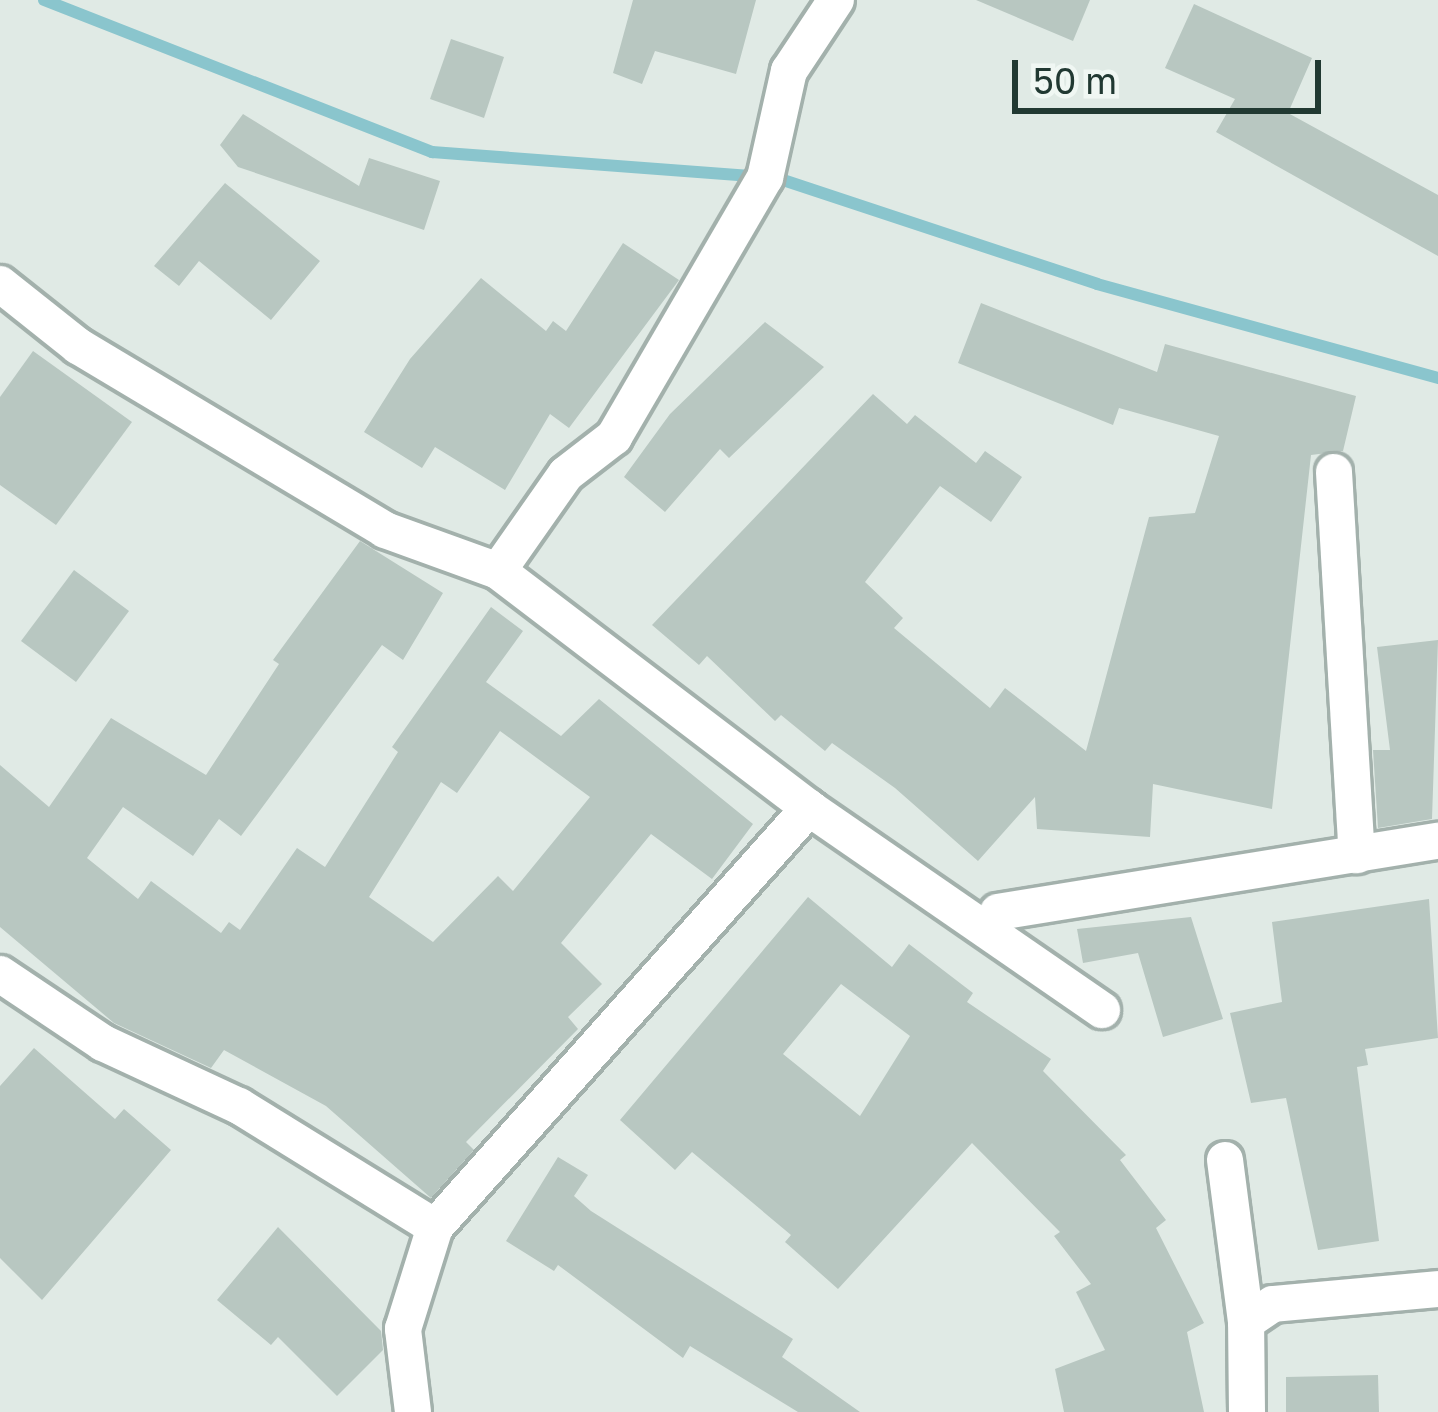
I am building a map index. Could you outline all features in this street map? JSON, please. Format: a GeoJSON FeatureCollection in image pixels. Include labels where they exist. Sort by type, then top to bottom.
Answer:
{"type":"FeatureCollection","features":[{"type":"Feature","properties":{"kind":"street"},"geometry":{"type":"LineString","coordinates":[[498,571],[566,474],[614,437],[766,178],[789,71],[836,0]]}},
{"type":"Feature","properties":{"kind":"street"},"geometry":{"type":"LineString","coordinates":[[0,284],[78,346],[385,530],[498,571],[809,808],[1102,1010]]}},
{"type":"Feature","properties":{"kind":"street"},"geometry":{"type":"LineString","coordinates":[[1334,472],[1357,855]]}},
{"type":"Feature","properties":{"kind":"street"},"geometry":{"type":"LineString","coordinates":[[413,1412],[403,1329],[435,1227],[809,808]]}},
{"type":"Feature","properties":{"kind":"street"},"geometry":{"type":"LineString","coordinates":[[998,912],[1438,841]]}},
{"type":"Feature","properties":{"kind":"street"},"geometry":{"type":"LineString","coordinates":[[0,974],[103,1043],[239,1106],[435,1227]]}},
{"type":"Feature","properties":{"kind":"street"},"geometry":{"type":"LineString","coordinates":[[1225,1160],[1246,1322],[1247,1412]]}},
{"type":"Feature","properties":{"kind":"street"},"geometry":{"type":"LineString","coordinates":[[1246,1322],[1273,1304],[1438,1289]]}},
{"type":"Feature","properties":{"kind":"building"},"geometry":{"type":"Polygon","coordinates":[[[633,0],[756,0],[736,74],[655,51],[642,84],[613,73],[633,0]]]}},
{"type":"Feature","properties":{"kind":"building"},"geometry":{"type":"Polygon","coordinates":[[[976,0],[1090,0],[1073,41],[976,0]]]}},
{"type":"Feature","properties":{"kind":"building"},"geometry":{"type":"Polygon","coordinates":[[[1194,4],[1312,58],[1288,113],[1438,195],[1438,256],[1216,132],[1235,99],[1165,68],[1194,4]]]}},
{"type":"Feature","properties":{"kind":"building"},"geometry":{"type":"Polygon","coordinates":[[[451,39],[504,57],[484,118],[430,99],[451,39]]]}},
{"type":"Feature","properties":{"kind":"building"},"geometry":{"type":"Polygon","coordinates":[[[243,114],[359,186],[369,158],[440,181],[424,230],[238,167],[220,145],[243,114]]]}},
{"type":"Feature","properties":{"kind":"building"},"geometry":{"type":"Polygon","coordinates":[[[225,183],[320,261],[271,320],[199,261],[179,286],[154,266],[225,183]]]}},
{"type":"Feature","properties":{"kind":"building"},"geometry":{"type":"Polygon","coordinates":[[[623,243],[679,280],[569,428],[550,414],[505,490],[435,447],[422,468],[364,432],[410,359],[481,278],[546,331],[553,321],[566,331],[623,243]]]}},
{"type":"Feature","properties":{"kind":"building"},"geometry":{"type":"Polygon","coordinates":[[[981,303],[1157,372],[1165,344],[1356,396],[1343,451],[1311,455],[1272,809],[1153,784],[1150,837],[1037,829],[1035,797],[978,861],[895,788],[832,743],[825,751],[781,715],[775,721],[707,656],[699,665],[652,625],[873,394],[907,424],[915,415],[976,463],[985,451],[1022,477],[991,522],[940,486],[865,582],[903,618],[894,628],[990,708],[1005,688],[1086,751],[1149,517],[1195,513],[1219,436],[1119,408],[1113,425],[958,363],[981,303]]]}},
{"type":"Feature","properties":{"kind":"building"},"geometry":{"type":"Polygon","coordinates":[[[765,322],[824,367],[729,458],[720,449],[665,512],[624,477],[670,414],[765,322]]]}},
{"type":"Feature","properties":{"kind":"building"},"geometry":{"type":"Polygon","coordinates":[[[33,351],[132,422],[56,525],[0,485],[0,397],[33,351]]]}},
{"type":"Feature","properties":{"kind":"building"},"geometry":{"type":"Polygon","coordinates":[[[360,541],[443,593],[403,660],[382,645],[241,836],[219,819],[193,856],[123,807],[87,858],[138,899],[151,881],[221,933],[229,922],[240,930],[297,848],[325,867],[398,752],[392,747],[491,607],[523,631],[486,682],[561,736],[599,699],[753,824],[712,879],[651,834],[561,943],[602,984],[568,1017],[578,1029],[466,1142],[474,1150],[431,1198],[326,1106],[224,1050],[211,1068],[114,1023],[0,927],[0,765],[49,807],[111,718],[206,775],[279,664],[273,660],[360,541]],[[500,731],[457,793],[441,782],[369,897],[433,942],[498,876],[513,891],[590,797],[500,731]]]}},
{"type":"Feature","properties":{"kind":"building"},"geometry":{"type":"Polygon","coordinates":[[[74,570],[129,611],[76,682],[21,641],[74,570]]]}},
{"type":"Feature","properties":{"kind":"building"},"geometry":{"type":"Polygon","coordinates":[[[1438,640],[1432,819],[1378,828],[1373,750],[1390,750],[1377,647],[1438,640]]]}},
{"type":"Feature","properties":{"kind":"building"},"geometry":{"type":"Polygon","coordinates":[[[808,897],[892,967],[909,944],[973,993],[967,1002],[1051,1059],[1043,1071],[1126,1155],[1120,1160],[1166,1220],[1156,1228],[1204,1323],[1187,1332],[1204,1412],[1064,1412],[1055,1369],[1105,1350],[1076,1292],[1091,1284],[1054,1236],[1060,1232],[972,1143],[838,1289],[785,1242],[791,1235],[692,1152],[675,1170],[620,1120],[808,897]],[[841,984],[783,1054],[860,1116],[910,1036],[841,984]]]}},
{"type":"Feature","properties":{"kind":"building"},"geometry":{"type":"Polygon","coordinates":[[[1429,899],[1438,1038],[1365,1049],[1368,1065],[1357,1067],[1379,1241],[1318,1250],[1286,1098],[1251,1103],[1230,1013],[1282,1002],[1272,922],[1429,899]]]}},
{"type":"Feature","properties":{"kind":"building"},"geometry":{"type":"Polygon","coordinates":[[[1191,917],[1223,1019],[1163,1037],[1138,953],[1083,963],[1077,929],[1191,917]]]}},
{"type":"Feature","properties":{"kind":"building"},"geometry":{"type":"Polygon","coordinates":[[[34,1048],[115,1119],[124,1109],[171,1150],[42,1300],[0,1258],[0,1086],[34,1048]]]}},
{"type":"Feature","properties":{"kind":"building"},"geometry":{"type":"Polygon","coordinates":[[[558,1157],[588,1175],[574,1196],[591,1211],[793,1339],[782,1357],[860,1412],[798,1412],[690,1346],[683,1358],[558,1265],[554,1271],[506,1241],[558,1157]]]}},
{"type":"Feature","properties":{"kind":"building"},"geometry":{"type":"Polygon","coordinates":[[[278,1227],[381,1331],[383,1350],[337,1396],[278,1337],[271,1345],[217,1300],[278,1227]]]}},
{"type":"Feature","properties":{"kind":"building"},"geometry":{"type":"Polygon","coordinates":[[[1378,1375],[1379,1412],[1286,1412],[1286,1377],[1378,1375]]]}},
{"type":"Feature","properties":{"kind":"waterway"},"geometry":{"type":"LineString","coordinates":[[44,0],[432,152],[777,178],[1097,284],[1438,378]]}}]}
